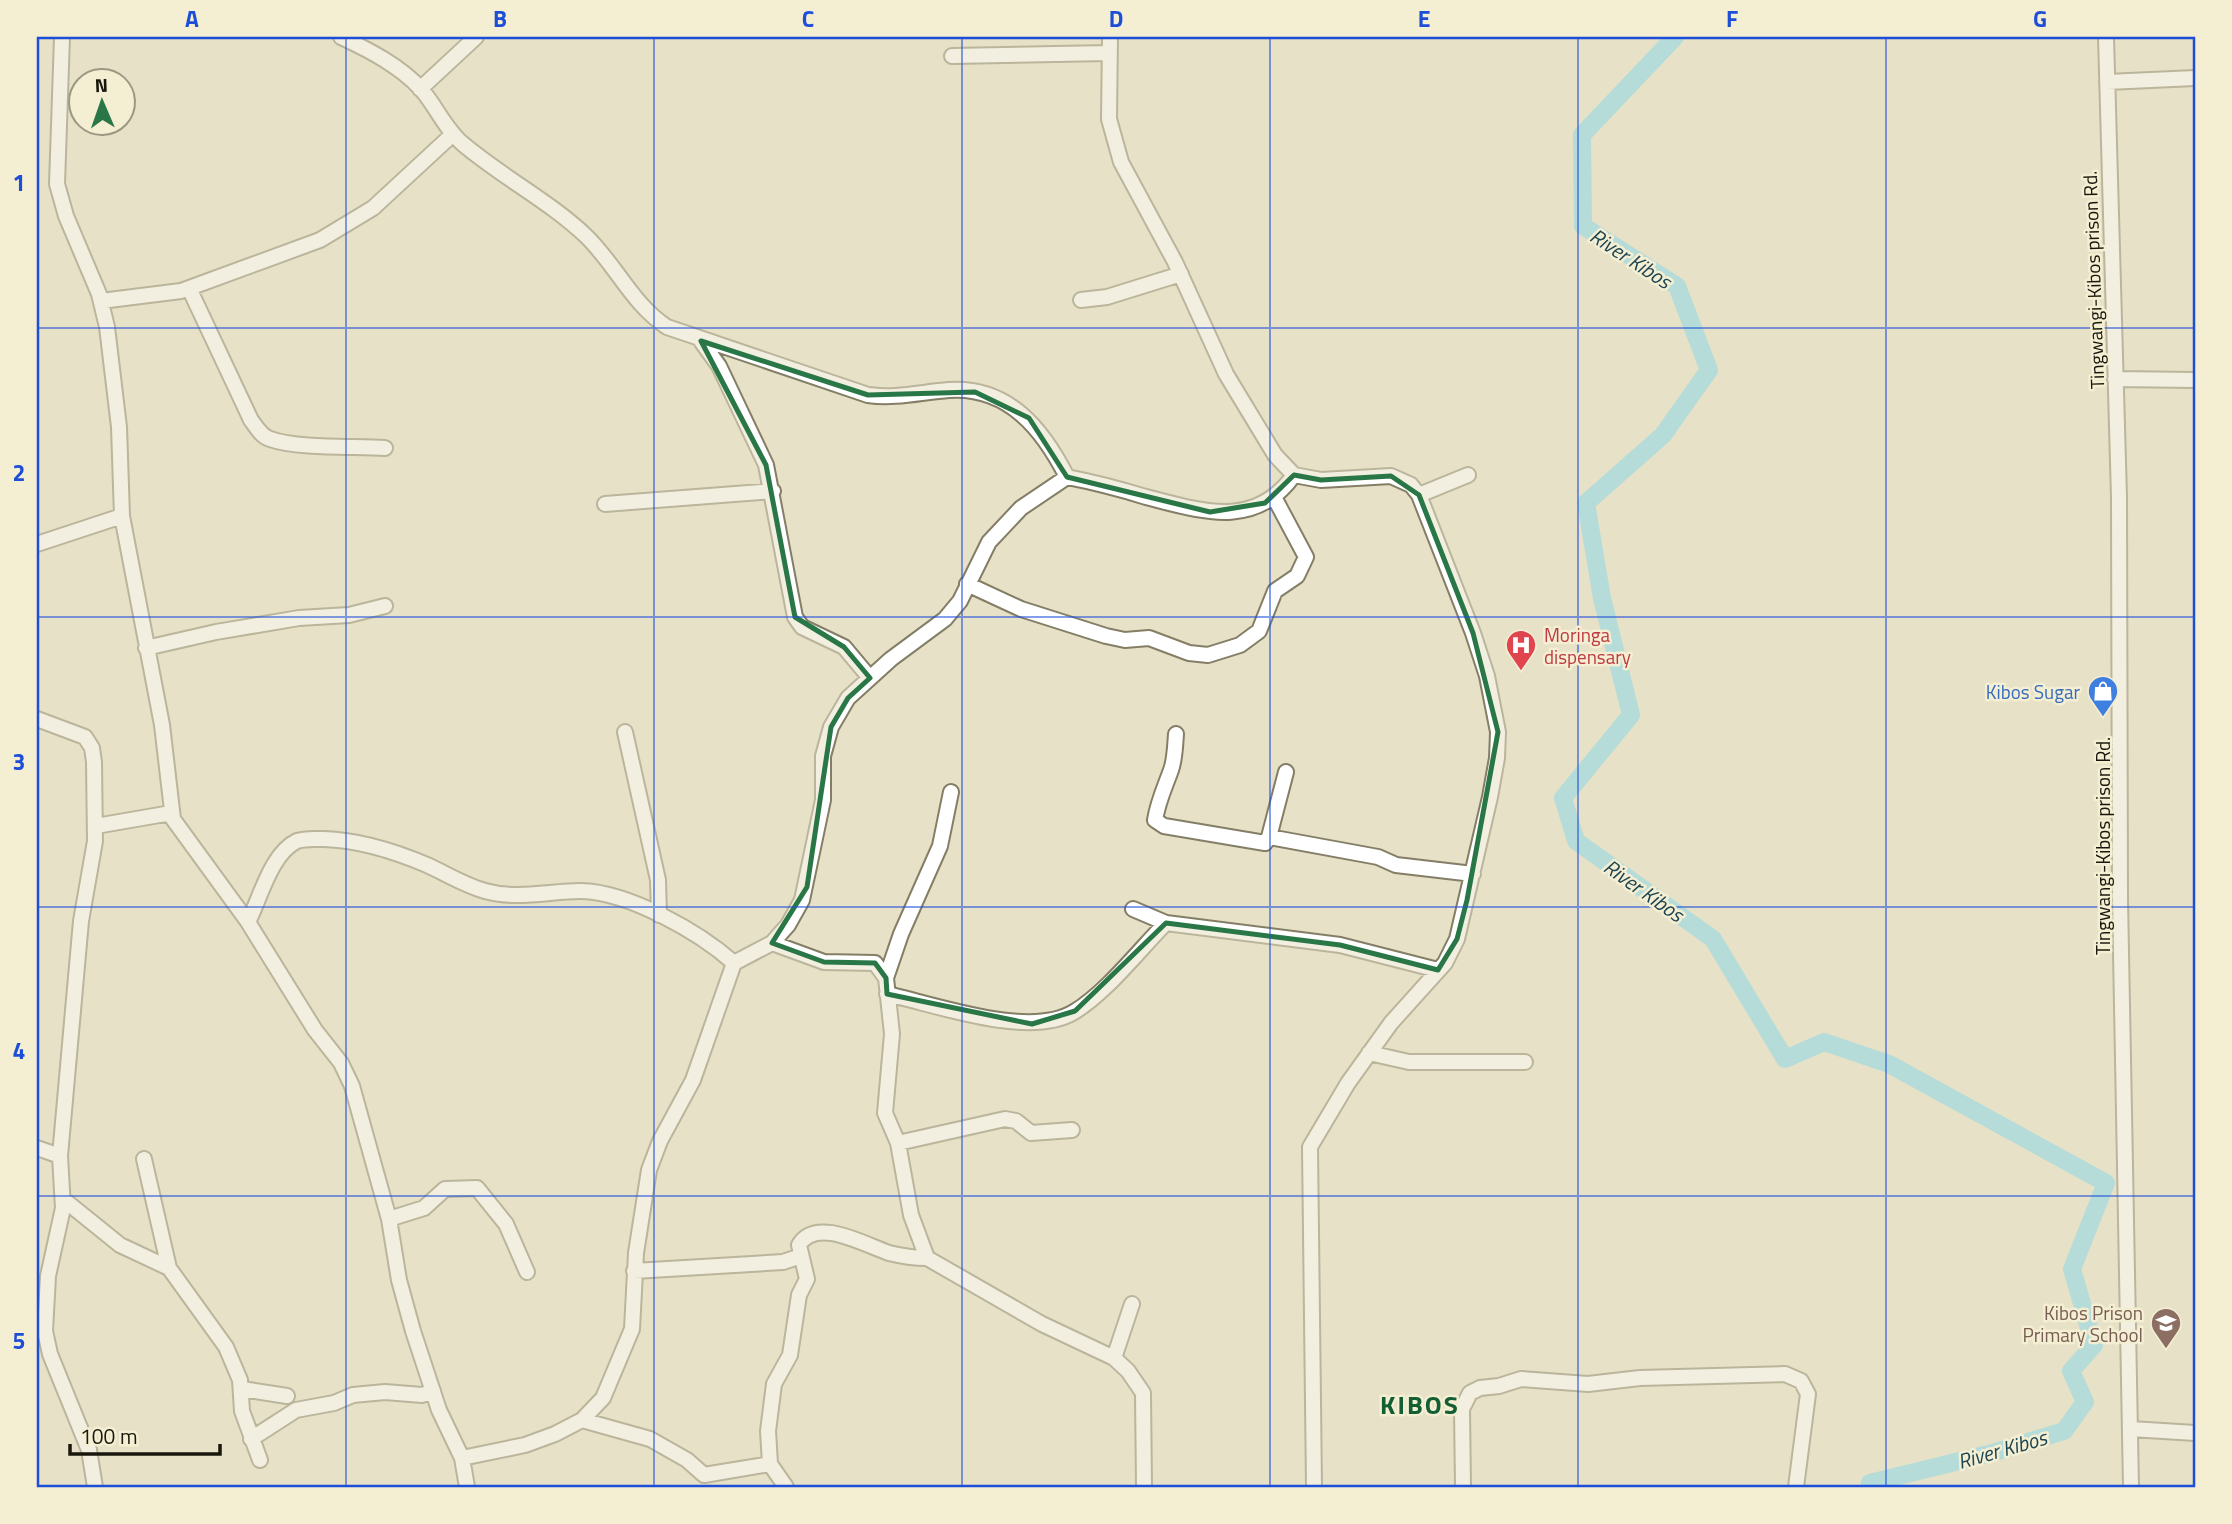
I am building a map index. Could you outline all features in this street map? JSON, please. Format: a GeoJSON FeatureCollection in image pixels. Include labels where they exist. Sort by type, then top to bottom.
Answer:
{"type":"FeatureCollection","features":[{"type":"Feature","properties":{"kind":"street"},"geometry":{"type":"LineString","coordinates":[[62,37],[57,184],[66,216],[100,301],[114,368],[122,516],[162,724],[171,813],[176,825],[248,922],[315,1030],[341,1063],[352,1086],[389,1219],[399,1280],[433,1391],[461,1458],[467,1487]]}},
{"type":"Feature","properties":{"kind":"street"},"geometry":{"type":"LineString","coordinates":[[341,37],[388,62],[421,89],[453,134],[481,159],[585,235],[650,316],[667,327],[701,341],[799,370],[868,395],[881,397],[953,390],[975,392],[1029,418],[1048,441],[1067,477],[1210,512],[1251,509],[1274,497],[1294,475]]}},
{"type":"Feature","properties":{"kind":"street"},"geometry":{"type":"LineString","coordinates":[[421,89],[476,37]]}},
{"type":"Feature","properties":{"kind":"street"},"geometry":{"type":"LineString","coordinates":[[1110,37],[1109,119],[1116,149],[1181,274],[1226,374],[1275,456],[1294,475],[1321,480],[1391,476],[1402,479],[1419,495],[1473,633],[1495,708],[1497,758],[1457,939],[1438,970],[1348,1083],[1310,1147],[1314,1487]]}},
{"type":"Feature","properties":{"kind":"street","name":"Tingwangi-Kibos prison Rd."},"geometry":{"type":"LineString","coordinates":[[2106,37],[2119,497],[2120,913],[2131,1487]]}},
{"type":"Feature","properties":{"kind":"street"},"geometry":{"type":"LineString","coordinates":[[952,56],[1109,53]]}},
{"type":"Feature","properties":{"kind":"street"},"geometry":{"type":"LineString","coordinates":[[2107,82],[2195,78]]}},
{"type":"Feature","properties":{"kind":"street"},"geometry":{"type":"LineString","coordinates":[[100,301],[189,288],[320,240],[373,208],[453,134]]}},
{"type":"Feature","properties":{"kind":"street"},"geometry":{"type":"LineString","coordinates":[[1081,300],[1107,297],[1181,274]]}},
{"type":"Feature","properties":{"kind":"street"},"geometry":{"type":"LineString","coordinates":[[189,288],[251,420],[261,434],[271,439],[304,443],[385,447]]}},
{"type":"Feature","properties":{"kind":"street"},"geometry":{"type":"LineString","coordinates":[[701,341],[719,366],[755,438],[773,491],[794,617],[802,627],[844,648],[870,678]]}},
{"type":"Feature","properties":{"kind":"street"},"geometry":{"type":"LineString","coordinates":[[2115,379],[2195,380]]}},
{"type":"Feature","properties":{"kind":"street"},"geometry":{"type":"LineString","coordinates":[[1419,495],[1468,475]]}},
{"type":"Feature","properties":{"kind":"street"},"geometry":{"type":"LineString","coordinates":[[461,1458],[525,1445],[582,1420],[603,1398],[628,1344],[634,1318],[634,1271],[653,1157],[692,1080],[734,963],[772,943],[795,914],[807,887],[823,800],[823,756],[831,727],[848,698],[945,619],[960,601],[982,552],[1009,520],[1067,477]]}},
{"type":"Feature","properties":{"kind":"street"},"geometry":{"type":"LineString","coordinates":[[605,504],[773,491]]}},
{"type":"Feature","properties":{"kind":"street"},"geometry":{"type":"LineString","coordinates":[[968,584],[1021,609],[1116,639],[1163,641],[1197,655],[1225,651],[1240,645],[1259,631],[1275,592],[1297,576],[1306,557],[1274,497]]}},
{"type":"Feature","properties":{"kind":"street"},"geometry":{"type":"LineString","coordinates":[[37,544],[122,516]]}},
{"type":"Feature","properties":{"kind":"street"},"geometry":{"type":"LineString","coordinates":[[146,648],[216,632],[299,618],[349,615],[385,606]]}},
{"type":"Feature","properties":{"kind":"street"},"geometry":{"type":"LineString","coordinates":[[37,719],[67,728],[90,741],[94,762],[96,826],[81,920],[60,1156],[62,1223],[48,1276],[42,1343],[89,1450],[95,1487]]}},
{"type":"Feature","properties":{"kind":"street"},"geometry":{"type":"LineString","coordinates":[[625,732],[658,880],[659,915]]}},
{"type":"Feature","properties":{"kind":"street"},"geometry":{"type":"LineString","coordinates":[[1176,734],[1171,772],[1161,792],[1157,823],[1260,844],[1269,836],[1286,772]]}},
{"type":"Feature","properties":{"kind":"street"},"geometry":{"type":"LineString","coordinates":[[927,1258],[911,1215],[898,1143],[885,1113],[892,1034],[886,978],[901,934],[940,846],[951,792]]}},
{"type":"Feature","properties":{"kind":"street"},"geometry":{"type":"LineString","coordinates":[[96,826],[171,813]]}},
{"type":"Feature","properties":{"kind":"street"},"geometry":{"type":"LineString","coordinates":[[1269,836],[1378,857],[1396,865],[1473,874]]}},
{"type":"Feature","properties":{"kind":"street"},"geometry":{"type":"LineString","coordinates":[[248,922],[281,856],[298,841],[310,839],[360,842],[407,858],[488,892],[597,892],[659,915],[716,947],[734,963]]}},
{"type":"Feature","properties":{"kind":"street"},"geometry":{"type":"LineString","coordinates":[[1133,909],[1166,923],[1340,945],[1438,970]]}},
{"type":"Feature","properties":{"kind":"street"},"geometry":{"type":"LineString","coordinates":[[887,993],[997,1020],[1047,1022],[1075,1012],[1166,923]]}},
{"type":"Feature","properties":{"kind":"street"},"geometry":{"type":"LineString","coordinates":[[772,943],[824,962],[875,963],[886,978]]}},
{"type":"Feature","properties":{"kind":"street"},"geometry":{"type":"LineString","coordinates":[[1370,1053],[1409,1062],[1525,1062]]}},
{"type":"Feature","properties":{"kind":"street"},"geometry":{"type":"LineString","coordinates":[[898,1143],[1005,1119],[1016,1121],[1031,1133],[1072,1130]]}},
{"type":"Feature","properties":{"kind":"street"},"geometry":{"type":"LineString","coordinates":[[37,1148],[60,1156]]}},
{"type":"Feature","properties":{"kind":"street"},"geometry":{"type":"LineString","coordinates":[[144,1159],[169,1268],[226,1347],[242,1389],[242,1410],[260,1460]]}},
{"type":"Feature","properties":{"kind":"street"},"geometry":{"type":"LineString","coordinates":[[389,1219],[424,1208],[445,1189],[466,1186],[477,1188],[506,1224],[527,1272]]}},
{"type":"Feature","properties":{"kind":"street"},"geometry":{"type":"LineString","coordinates":[[63,1199],[120,1245],[169,1268]]}},
{"type":"Feature","properties":{"kind":"street"},"geometry":{"type":"LineString","coordinates":[[786,1487],[770,1464],[768,1432],[772,1392],[790,1354],[799,1295],[807,1279],[799,1245],[804,1237],[811,1233],[836,1235],[890,1253],[927,1258],[1031,1318],[1114,1358],[1143,1393],[1144,1487]]}},
{"type":"Feature","properties":{"kind":"street"},"geometry":{"type":"LineString","coordinates":[[634,1271],[782,1262],[800,1256]]}},
{"type":"Feature","properties":{"kind":"street"},"geometry":{"type":"LineString","coordinates":[[1114,1358],[1132,1304]]}},
{"type":"Feature","properties":{"kind":"street"},"geometry":{"type":"LineString","coordinates":[[1463,1487],[1462,1409],[1470,1393],[1480,1388],[1499,1386],[1521,1379],[1588,1384],[1640,1378],[1785,1374],[1801,1381],[1808,1394],[1796,1487]]}},
{"type":"Feature","properties":{"kind":"street"},"geometry":{"type":"LineString","coordinates":[[242,1389],[287,1396]]}},
{"type":"Feature","properties":{"kind":"street"},"geometry":{"type":"LineString","coordinates":[[251,1438],[296,1410],[334,1403],[353,1395],[385,1392],[422,1395],[433,1391]]}},
{"type":"Feature","properties":{"kind":"street"},"geometry":{"type":"LineString","coordinates":[[582,1420],[650,1439],[687,1460],[704,1475],[770,1464]]}},
{"type":"Feature","properties":{"kind":"street"},"geometry":{"type":"LineString","coordinates":[[2131,1429],[2195,1433]]}},
{"type":"Feature","properties":{"kind":"highlighted area"},"geometry":{"type":"Polygon","coordinates":[[[701,341],[868,395],[975,392],[1029,418],[1067,477],[1210,512],[1265,503],[1294,475],[1321,480],[1391,476],[1419,495],[1473,633],[1498,732],[1467,900],[1457,939],[1438,970],[1340,945],[1166,923],[1075,1011],[1032,1024],[887,994],[886,978],[875,963],[824,962],[772,943],[807,887],[831,727],[848,698],[870,678],[844,647],[795,617],[766,465],[701,341]]]}},
{"type":"Feature","properties":{"kind":"waterway","name":"River Kibos"},"geometry":{"type":"LineString","coordinates":[[1675,37],[1582,135],[1583,226],[1677,286],[1709,370],[1663,435],[1586,503],[1602,598],[1631,715],[1563,798],[1576,841],[1713,939],[1785,1059],[1824,1042],[1889,1064],[2106,1183],[2072,1269],[2094,1345],[2071,1371],[2085,1402],[2064,1431],[1992,1453],[1870,1483],[1869,1487]]}},
{"type":"Feature","properties":{"kind":"place","name":"Moringa dispensary"},"geometry":{"type":"Point","coordinates":[1521,672]}},
{"type":"Feature","properties":{"kind":"place","name":"Kibos Sugar"},"geometry":{"type":"Point","coordinates":[2103,718]}},
{"type":"Feature","properties":{"kind":"place","name":"Kibos Prison Primary School"},"geometry":{"type":"Point","coordinates":[2166,1350]}},
{"type":"Feature","properties":{"kind":"district","name":"KIBOS"},"geometry":{"type":"Point","coordinates":[1420,1404]}}]}
